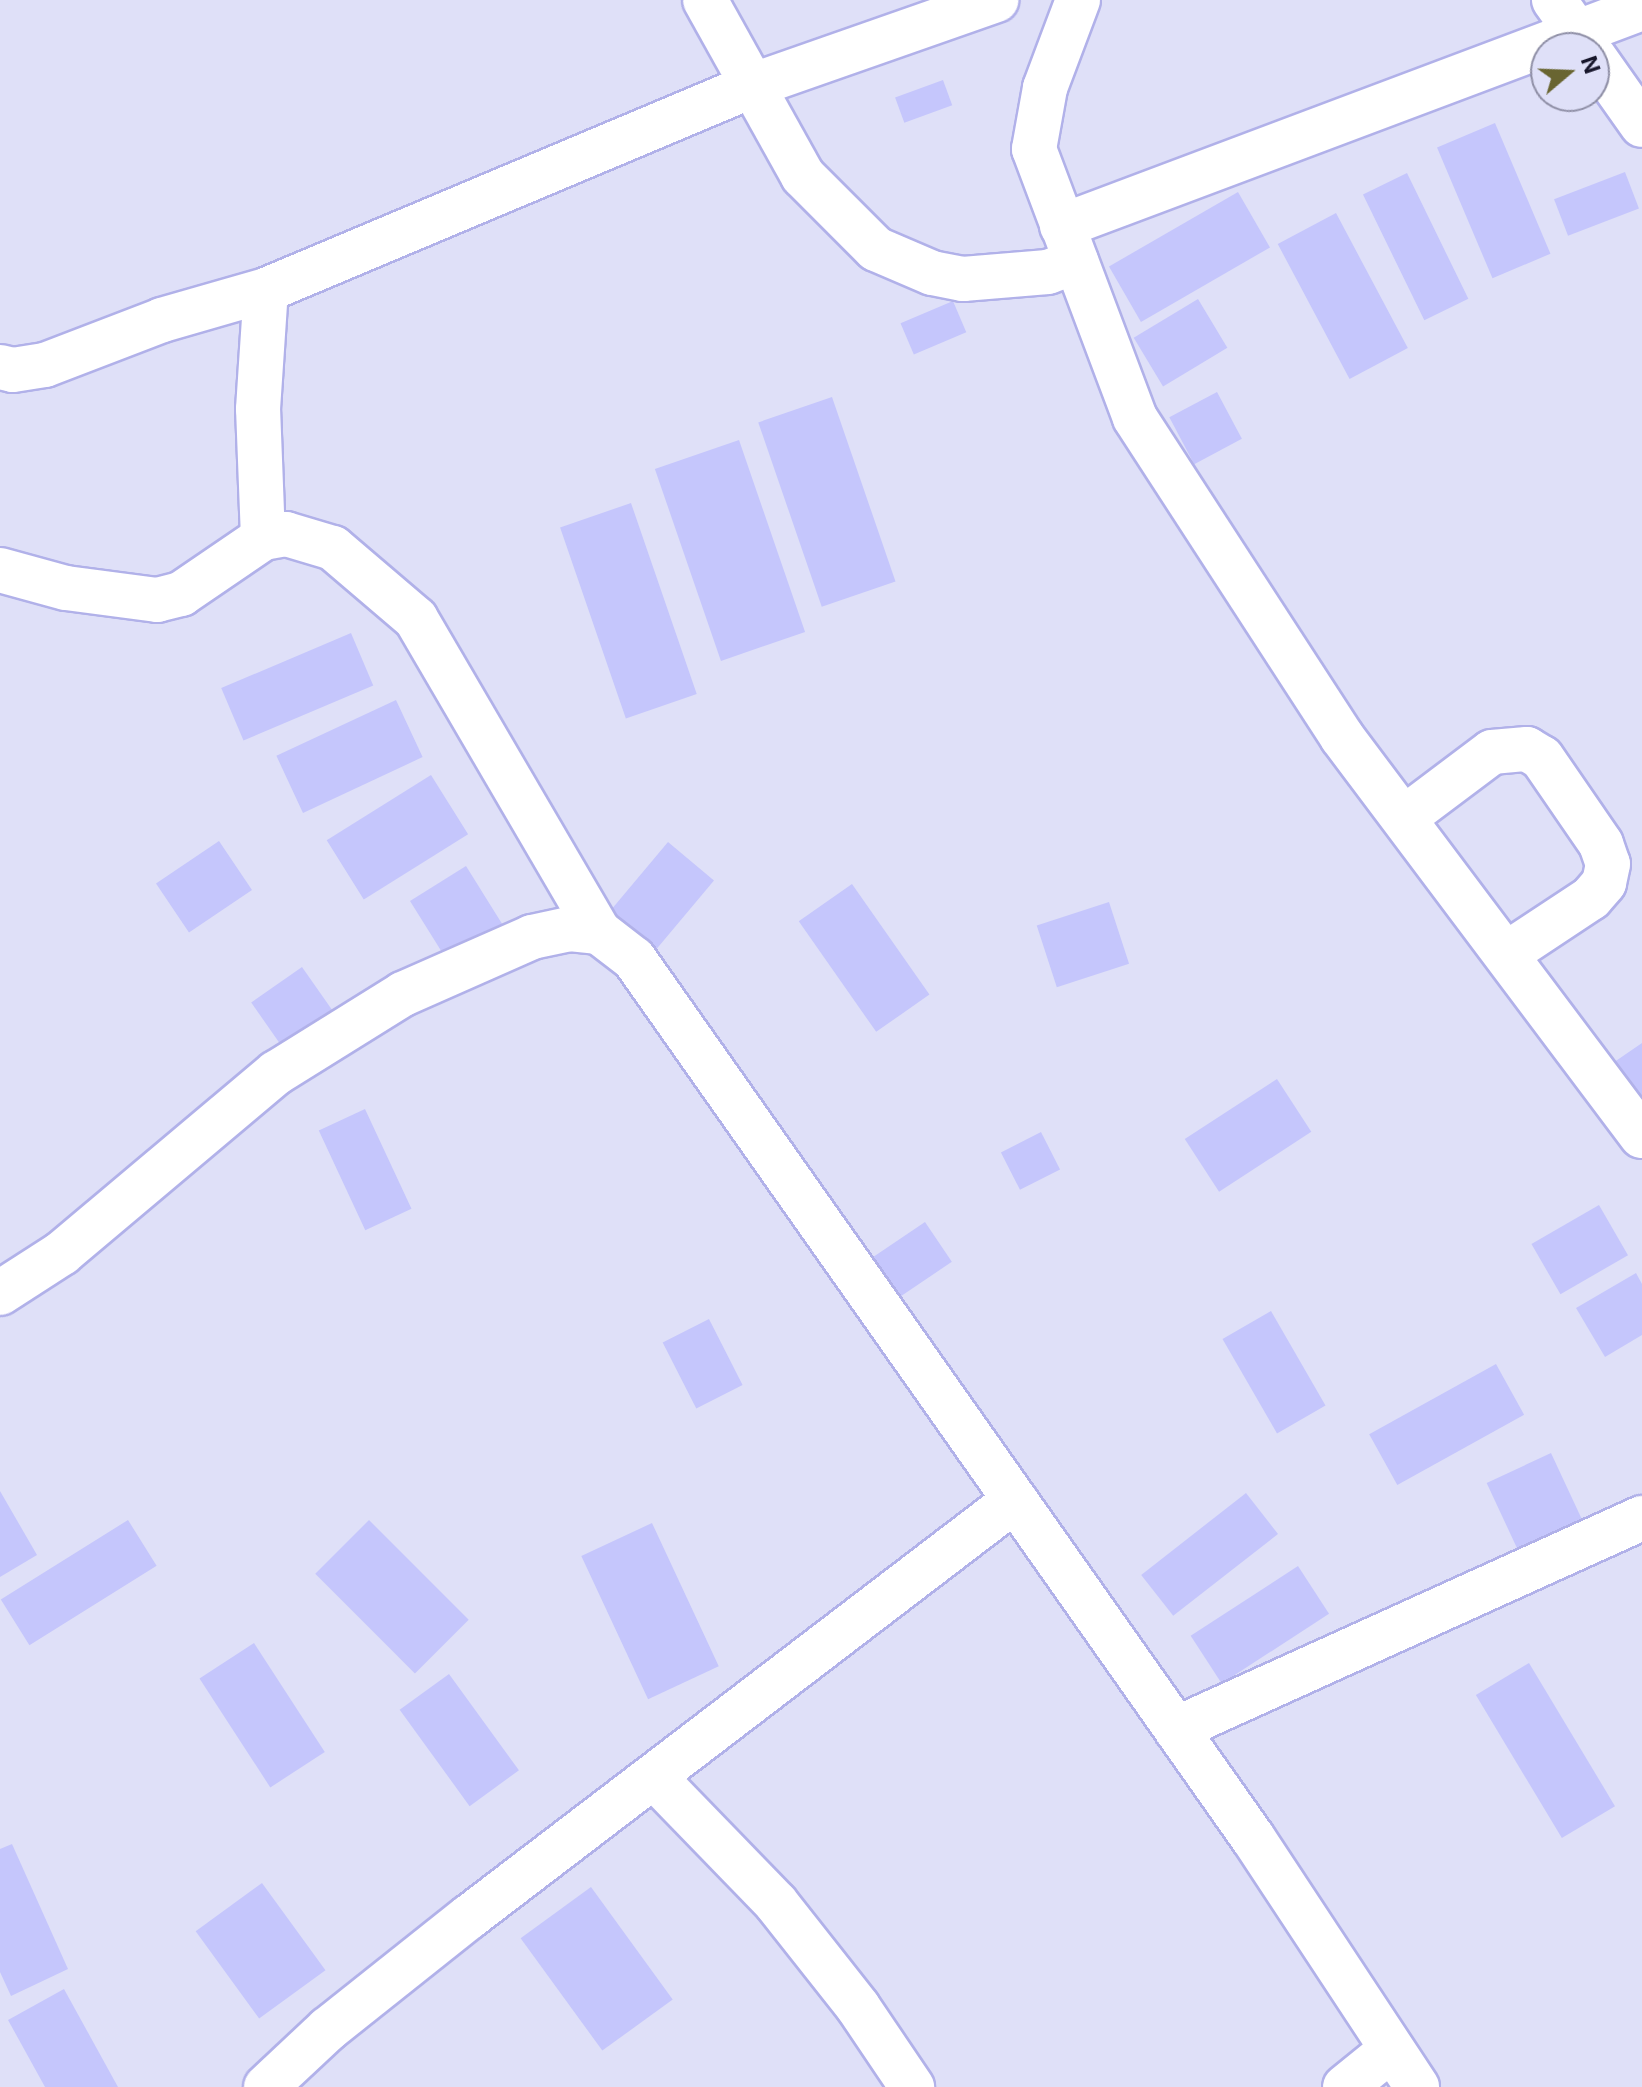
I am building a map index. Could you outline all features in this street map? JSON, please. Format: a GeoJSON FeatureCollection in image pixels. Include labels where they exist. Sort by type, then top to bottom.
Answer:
{"type":"FeatureCollection","features":[{"type":"Feature","properties":{"kind":"street"},"geometry":{"type":"LineString","coordinates":[[705,0],[803,176],[876,249],[932,273],[963,279],[1048,272],[1069,243],[1530,55]]}},
{"type":"Feature","properties":{"kind":"street"},"geometry":{"type":"LineString","coordinates":[[0,367],[13,370],[45,365],[162,320],[266,290],[751,86],[996,0]]}},
{"type":"Feature","properties":{"kind":"street"},"geometry":{"type":"LineString","coordinates":[[1078,0],[1045,88],[1034,149],[1135,418],[1342,737],[1508,953],[1642,1136]]}},
{"type":"Feature","properties":{"kind":"street"},"geometry":{"type":"LineString","coordinates":[[1586,32],[1642,8]]}},
{"type":"Feature","properties":{"kind":"street"},"geometry":{"type":"LineString","coordinates":[[1610,79],[1642,125]]}},
{"type":"Feature","properties":{"kind":"street"},"geometry":{"type":"LineString","coordinates":[[263,538],[258,409],[266,290]]}},
{"type":"Feature","properties":{"kind":"street"},"geometry":{"type":"LineString","coordinates":[[0,570],[80,590],[157,600],[181,594],[263,538],[286,534],[333,548],[416,619],[599,932],[634,959],[1176,1729],[1417,2087]]}},
{"type":"Feature","properties":{"kind":"street"},"geometry":{"type":"LineString","coordinates":[[1404,818],[1492,752],[1527,749],[1542,758],[1601,844],[1608,864],[1604,883],[1591,898],[1508,953]]}},
{"type":"Feature","properties":{"kind":"street"},"geometry":{"type":"LineString","coordinates":[[0,1293],[62,1253],[276,1073],[403,994],[532,937],[570,929],[599,932]]}},
{"type":"Feature","properties":{"kind":"street"},"geometry":{"type":"LineString","coordinates":[[266,2087],[387,1982],[1015,1500]]}},
{"type":"Feature","properties":{"kind":"street"},"geometry":{"type":"LineString","coordinates":[[1176,1729],[1642,1518]]}},
{"type":"Feature","properties":{"kind":"street"},"geometry":{"type":"LineString","coordinates":[[655,1778],[776,1903],[858,2007],[912,2087]]}},
{"type":"Feature","properties":{"kind":"street"},"geometry":{"type":"LineString","coordinates":[[1345,2087],[1392,2049]]}},
{"type":"Feature","properties":{"kind":"building"},"geometry":{"type":"Polygon","coordinates":[[[943,80],[952,105],[904,123],[895,97],[943,80]]]}},
{"type":"Feature","properties":{"kind":"building"},"geometry":{"type":"Polygon","coordinates":[[[1495,123],[1550,254],[1492,278],[1437,148],[1495,123]]]}},
{"type":"Feature","properties":{"kind":"building"},"geometry":{"type":"Polygon","coordinates":[[[1625,172],[1639,208],[1568,236],[1554,199],[1625,172]]]}},
{"type":"Feature","properties":{"kind":"building"},"geometry":{"type":"Polygon","coordinates":[[[1407,173],[1468,299],[1424,320],[1363,194],[1407,173]]]}},
{"type":"Feature","properties":{"kind":"building"},"geometry":{"type":"Polygon","coordinates":[[[1238,192],[1270,247],[1141,322],[1109,266],[1238,192]]]}},
{"type":"Feature","properties":{"kind":"building"},"geometry":{"type":"Polygon","coordinates":[[[1336,213],[1408,348],[1350,379],[1278,244],[1336,213]]]}},
{"type":"Feature","properties":{"kind":"building"},"geometry":{"type":"Polygon","coordinates":[[[1198,299],[1227,348],[1163,386],[1134,338],[1198,299]]]}},
{"type":"Feature","properties":{"kind":"building"},"geometry":{"type":"Polygon","coordinates":[[[953,301],[966,332],[914,355],[901,323],[953,301]]]}},
{"type":"Feature","properties":{"kind":"building"},"geometry":{"type":"Polygon","coordinates":[[[1217,392],[1242,439],[1194,464],[1169,417],[1217,392]]]}},
{"type":"Feature","properties":{"kind":"building"},"geometry":{"type":"Polygon","coordinates":[[[832,397],[895,581],[822,607],[758,422],[832,397]]]}},
{"type":"Feature","properties":{"kind":"building"},"geometry":{"type":"Polygon","coordinates":[[[739,440],[805,632],[721,661],[655,469],[739,440]]]}},
{"type":"Feature","properties":{"kind":"building"},"geometry":{"type":"Polygon","coordinates":[[[631,503],[697,694],[626,718],[560,527],[631,503]]]}},
{"type":"Feature","properties":{"kind":"building"},"geometry":{"type":"Polygon","coordinates":[[[351,633],[373,685],[243,741],[221,688],[351,633]]]}},
{"type":"Feature","properties":{"kind":"building"},"geometry":{"type":"Polygon","coordinates":[[[396,700],[423,757],[303,813],[276,756],[396,700]]]}},
{"type":"Feature","properties":{"kind":"building"},"geometry":{"type":"Polygon","coordinates":[[[431,775],[468,834],[364,900],[327,840],[431,775]]]}},
{"type":"Feature","properties":{"kind":"building"},"geometry":{"type":"Polygon","coordinates":[[[219,841],[252,890],[189,932],[156,883],[219,841]]]}},
{"type":"Feature","properties":{"kind":"building"},"geometry":{"type":"Polygon","coordinates":[[[668,842],[714,881],[656,950],[610,911],[668,842]]]}},
{"type":"Feature","properties":{"kind":"building"},"geometry":{"type":"Polygon","coordinates":[[[466,866],[505,928],[449,963],[410,901],[466,866]]]}},
{"type":"Feature","properties":{"kind":"building"},"geometry":{"type":"Polygon","coordinates":[[[852,884],[929,995],[876,1032],[799,921],[852,884]]]}},
{"type":"Feature","properties":{"kind":"building"},"geometry":{"type":"Polygon","coordinates":[[[1109,902],[1129,964],[1057,987],[1037,925],[1109,902]]]}},
{"type":"Feature","properties":{"kind":"building"},"geometry":{"type":"Polygon","coordinates":[[[302,967],[336,1015],[285,1051],[251,1003],[302,967]]]}},
{"type":"Feature","properties":{"kind":"building"},"geometry":{"type":"Polygon","coordinates":[[[1642,1043],[1642,1117],[1607,1067],[1642,1043]]]}},
{"type":"Feature","properties":{"kind":"building"},"geometry":{"type":"Polygon","coordinates":[[[1277,1079],[1311,1132],[1219,1192],[1185,1139],[1277,1079]]]}},
{"type":"Feature","properties":{"kind":"building"},"geometry":{"type":"Polygon","coordinates":[[[365,1109],[411,1209],[365,1230],[319,1131],[365,1109]]]}},
{"type":"Feature","properties":{"kind":"building"},"geometry":{"type":"Polygon","coordinates":[[[1041,1132],[1060,1169],[1020,1190],[1001,1152],[1041,1132]]]}},
{"type":"Feature","properties":{"kind":"building"},"geometry":{"type":"Polygon","coordinates":[[[1599,1205],[1628,1255],[1560,1294],[1531,1244],[1599,1205]]]}},
{"type":"Feature","properties":{"kind":"building"},"geometry":{"type":"Polygon","coordinates":[[[925,1222],[952,1262],[886,1306],[860,1266],[925,1222]]]}},
{"type":"Feature","properties":{"kind":"building"},"geometry":{"type":"Polygon","coordinates":[[[1636,1273],[1642,1284],[1642,1335],[1605,1357],[1576,1308],[1636,1273]]]}},
{"type":"Feature","properties":{"kind":"building"},"geometry":{"type":"Polygon","coordinates":[[[1271,1311],[1326,1405],[1277,1433],[1223,1339],[1271,1311]]]}},
{"type":"Feature","properties":{"kind":"building"},"geometry":{"type":"Polygon","coordinates":[[[709,1319],[743,1385],[696,1409],[663,1343],[709,1319]]]}},
{"type":"Feature","properties":{"kind":"building"},"geometry":{"type":"Polygon","coordinates":[[[1496,1364],[1524,1415],[1397,1485],[1369,1434],[1496,1364]]]}},
{"type":"Feature","properties":{"kind":"building"},"geometry":{"type":"Polygon","coordinates":[[[1551,1453],[1583,1521],[1518,1551],[1487,1483],[1551,1453]]]}},
{"type":"Feature","properties":{"kind":"building"},"geometry":{"type":"Polygon","coordinates":[[[0,1491],[37,1555],[0,1577],[0,1491]]]}},
{"type":"Feature","properties":{"kind":"building"},"geometry":{"type":"Polygon","coordinates":[[[1246,1493],[1278,1534],[1173,1616],[1141,1575],[1246,1493]]]}},
{"type":"Feature","properties":{"kind":"building"},"geometry":{"type":"Polygon","coordinates":[[[128,1520],[157,1566],[29,1645],[1,1599],[128,1520]]]}},
{"type":"Feature","properties":{"kind":"building"},"geometry":{"type":"Polygon","coordinates":[[[369,1520],[469,1620],[415,1673],[315,1574],[369,1520]]]}},
{"type":"Feature","properties":{"kind":"building"},"geometry":{"type":"Polygon","coordinates":[[[652,1523],[719,1666],[648,1699],[581,1556],[652,1523]]]}},
{"type":"Feature","properties":{"kind":"building"},"geometry":{"type":"Polygon","coordinates":[[[1298,1566],[1329,1614],[1222,1684],[1191,1636],[1298,1566]]]}},
{"type":"Feature","properties":{"kind":"building"},"geometry":{"type":"Polygon","coordinates":[[[254,1643],[325,1752],[270,1787],[199,1678],[254,1643]]]}},
{"type":"Feature","properties":{"kind":"building"},"geometry":{"type":"Polygon","coordinates":[[[1529,1663],[1615,1806],[1562,1838],[1476,1695],[1529,1663]]]}},
{"type":"Feature","properties":{"kind":"building"},"geometry":{"type":"Polygon","coordinates":[[[449,1674],[519,1770],[470,1806],[400,1710],[449,1674]]]}},
{"type":"Feature","properties":{"kind":"building"},"geometry":{"type":"Polygon","coordinates":[[[12,1844],[68,1969],[11,1996],[0,1972],[0,1849],[12,1844]]]}},
{"type":"Feature","properties":{"kind":"building"},"geometry":{"type":"Polygon","coordinates":[[[262,1883],[325,1970],[259,2019],[196,1931],[262,1883]]]}},
{"type":"Feature","properties":{"kind":"building"},"geometry":{"type":"Polygon","coordinates":[[[591,1887],[673,1999],[602,2051],[521,1938],[591,1887]]]}},
{"type":"Feature","properties":{"kind":"building"},"geometry":{"type":"Polygon","coordinates":[[[64,1989],[118,2087],[45,2087],[8,2020],[64,1989]]]}}]}
